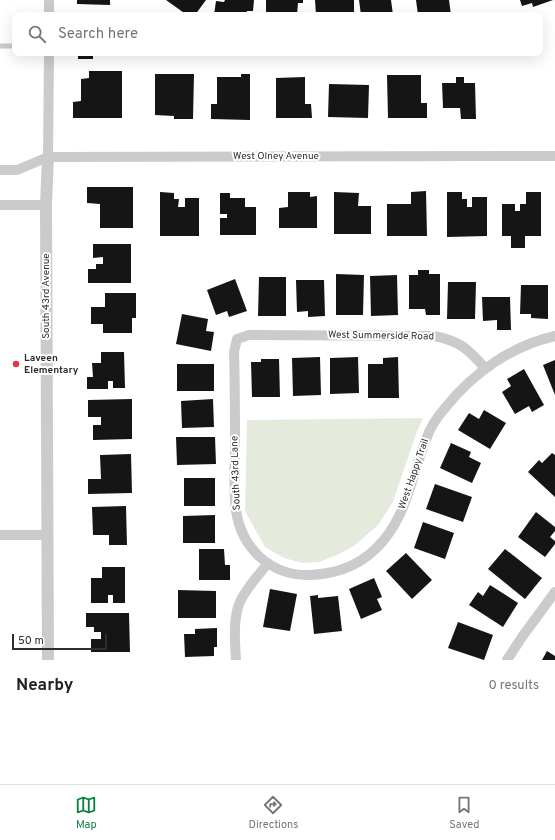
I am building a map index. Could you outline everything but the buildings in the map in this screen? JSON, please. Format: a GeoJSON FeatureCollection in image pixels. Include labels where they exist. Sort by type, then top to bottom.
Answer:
{"type":"FeatureCollection","features":[{"type":"Feature","properties":{"kind":"street"},"geometry":{"type":"LineString","coordinates":[[49,0],[49,12]]}},
{"type":"Feature","properties":{"kind":"street","name":"South 43rd Avenue"},"geometry":{"type":"LineString","coordinates":[[48,660],[46,205],[49,56]]}},
{"type":"Feature","properties":{"kind":"street","name":"West Olney Avenue"},"geometry":{"type":"LineString","coordinates":[[0,170],[17,170],[48,157],[555,156]]}},
{"type":"Feature","properties":{"kind":"street"},"geometry":{"type":"LineString","coordinates":[[0,205],[46,205]]}},
{"type":"Feature","properties":{"kind":"street","name":"West Summerside Road"},"geometry":{"type":"LineString","coordinates":[[237,339],[249,335],[434,336],[449,339],[464,347],[485,368]]}},
{"type":"Feature","properties":{"kind":"street"},"geometry":{"type":"LineString","coordinates":[[485,368],[527,345],[555,336]]}},
{"type":"Feature","properties":{"kind":"street","name":"South 43rd Lane"},"geometry":{"type":"LineString","coordinates":[[237,339],[234,352],[236,511],[244,537],[253,550],[268,564]]}},
{"type":"Feature","properties":{"kind":"street","name":"West Happy Trail"},"geometry":{"type":"LineString","coordinates":[[268,564],[297,575],[316,575],[335,572],[352,566],[368,556],[382,543],[396,525],[409,495],[427,435],[439,416],[454,397],[467,383],[485,368]]}},
{"type":"Feature","properties":{"kind":"street"},"geometry":{"type":"LineString","coordinates":[[0,535],[47,535]]}},
{"type":"Feature","properties":{"kind":"street"},"geometry":{"type":"LineString","coordinates":[[236,660],[236,617],[239,604],[268,564]]}},
{"type":"Feature","properties":{"kind":"street"},"geometry":{"type":"LineString","coordinates":[[507,660],[555,592]]}},
{"type":"Feature","properties":{"kind":"lane"},"geometry":{"type":"LineString","coordinates":[[0,46],[12,46]]}},
{"type":"Feature","properties":{"kind":"green space"},"geometry":{"type":"Polygon","coordinates":[[[423,418],[416,434],[393,502],[378,525],[354,546],[319,562],[302,563],[284,558],[265,547],[245,511],[247,420],[423,418]]]}},
{"type":"Feature","properties":{"kind":"place","name":"Laveen Elementary"},"geometry":{"type":"Point","coordinates":[16,364]}}]}
